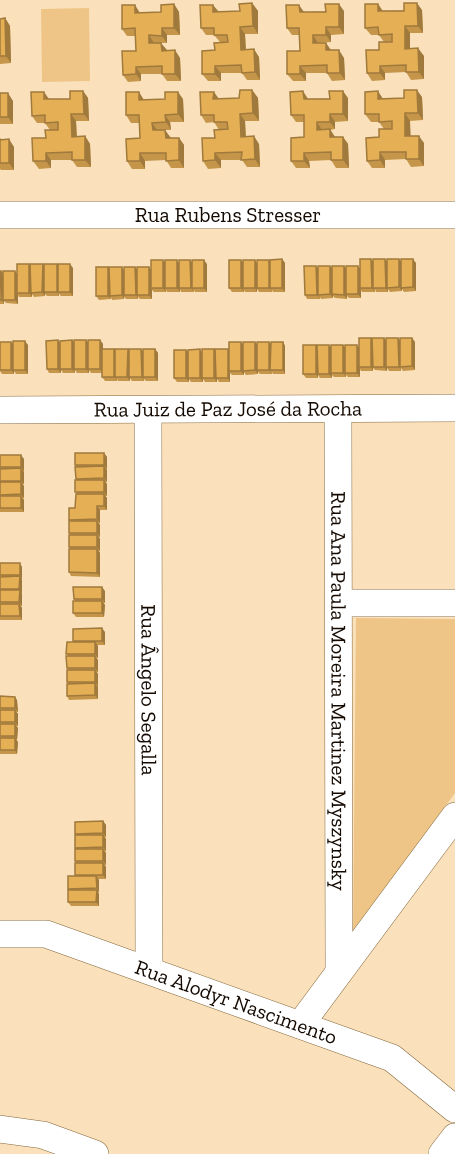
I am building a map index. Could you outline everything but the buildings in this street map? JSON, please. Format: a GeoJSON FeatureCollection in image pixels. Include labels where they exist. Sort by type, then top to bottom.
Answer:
{"type":"FeatureCollection","features":[{"type":"Feature","properties":{"kind":"street","name":"Rua Rubens Stresser"},"geometry":{"type":"LineString","coordinates":[[0,214],[455,215]]}},
{"type":"Feature","properties":{"kind":"street","name":"Rua Juiz de Paz José da Rocha"},"geometry":{"type":"LineString","coordinates":[[0,410],[455,408]]}},
{"type":"Feature","properties":{"kind":"street","name":"Rua Ana Paula Moreira Martinez Myszynsky"},"geometry":{"type":"LineString","coordinates":[[338,409],[339,972]]}},
{"type":"Feature","properties":{"kind":"street","name":"Rua Ângelo Segalla"},"geometry":{"type":"LineString","coordinates":[[148,410],[149,970]]}},
{"type":"Feature","properties":{"kind":"street"},"geometry":{"type":"LineString","coordinates":[[339,603],[455,603]]}},
{"type":"Feature","properties":{"kind":"street"},"geometry":{"type":"LineString","coordinates":[[300,1025],[455,816]]}},
{"type":"Feature","properties":{"kind":"street","name":"Rua Alodyr Nascimento"},"geometry":{"type":"LineString","coordinates":[[0,934],[46,934],[392,1058],[455,1109]]}},
{"type":"Feature","properties":{"kind":"street"},"geometry":{"type":"LineString","coordinates":[[0,1129],[43,1135],[95,1154]]}},
{"type":"Feature","properties":{"kind":"street"},"geometry":{"type":"LineString","coordinates":[[442,1154],[455,1137]]}},
{"type":"Feature","properties":{"kind":"shaded area"},"geometry":{"type":"Polygon","coordinates":[[[89,8],[90,81],[42,82],[41,9],[89,8]]]}},
{"type":"Feature","properties":{"kind":"shaded area"},"geometry":{"type":"Polygon","coordinates":[[[356,618],[455,619],[455,793],[353,931],[356,618]]]}}]}
